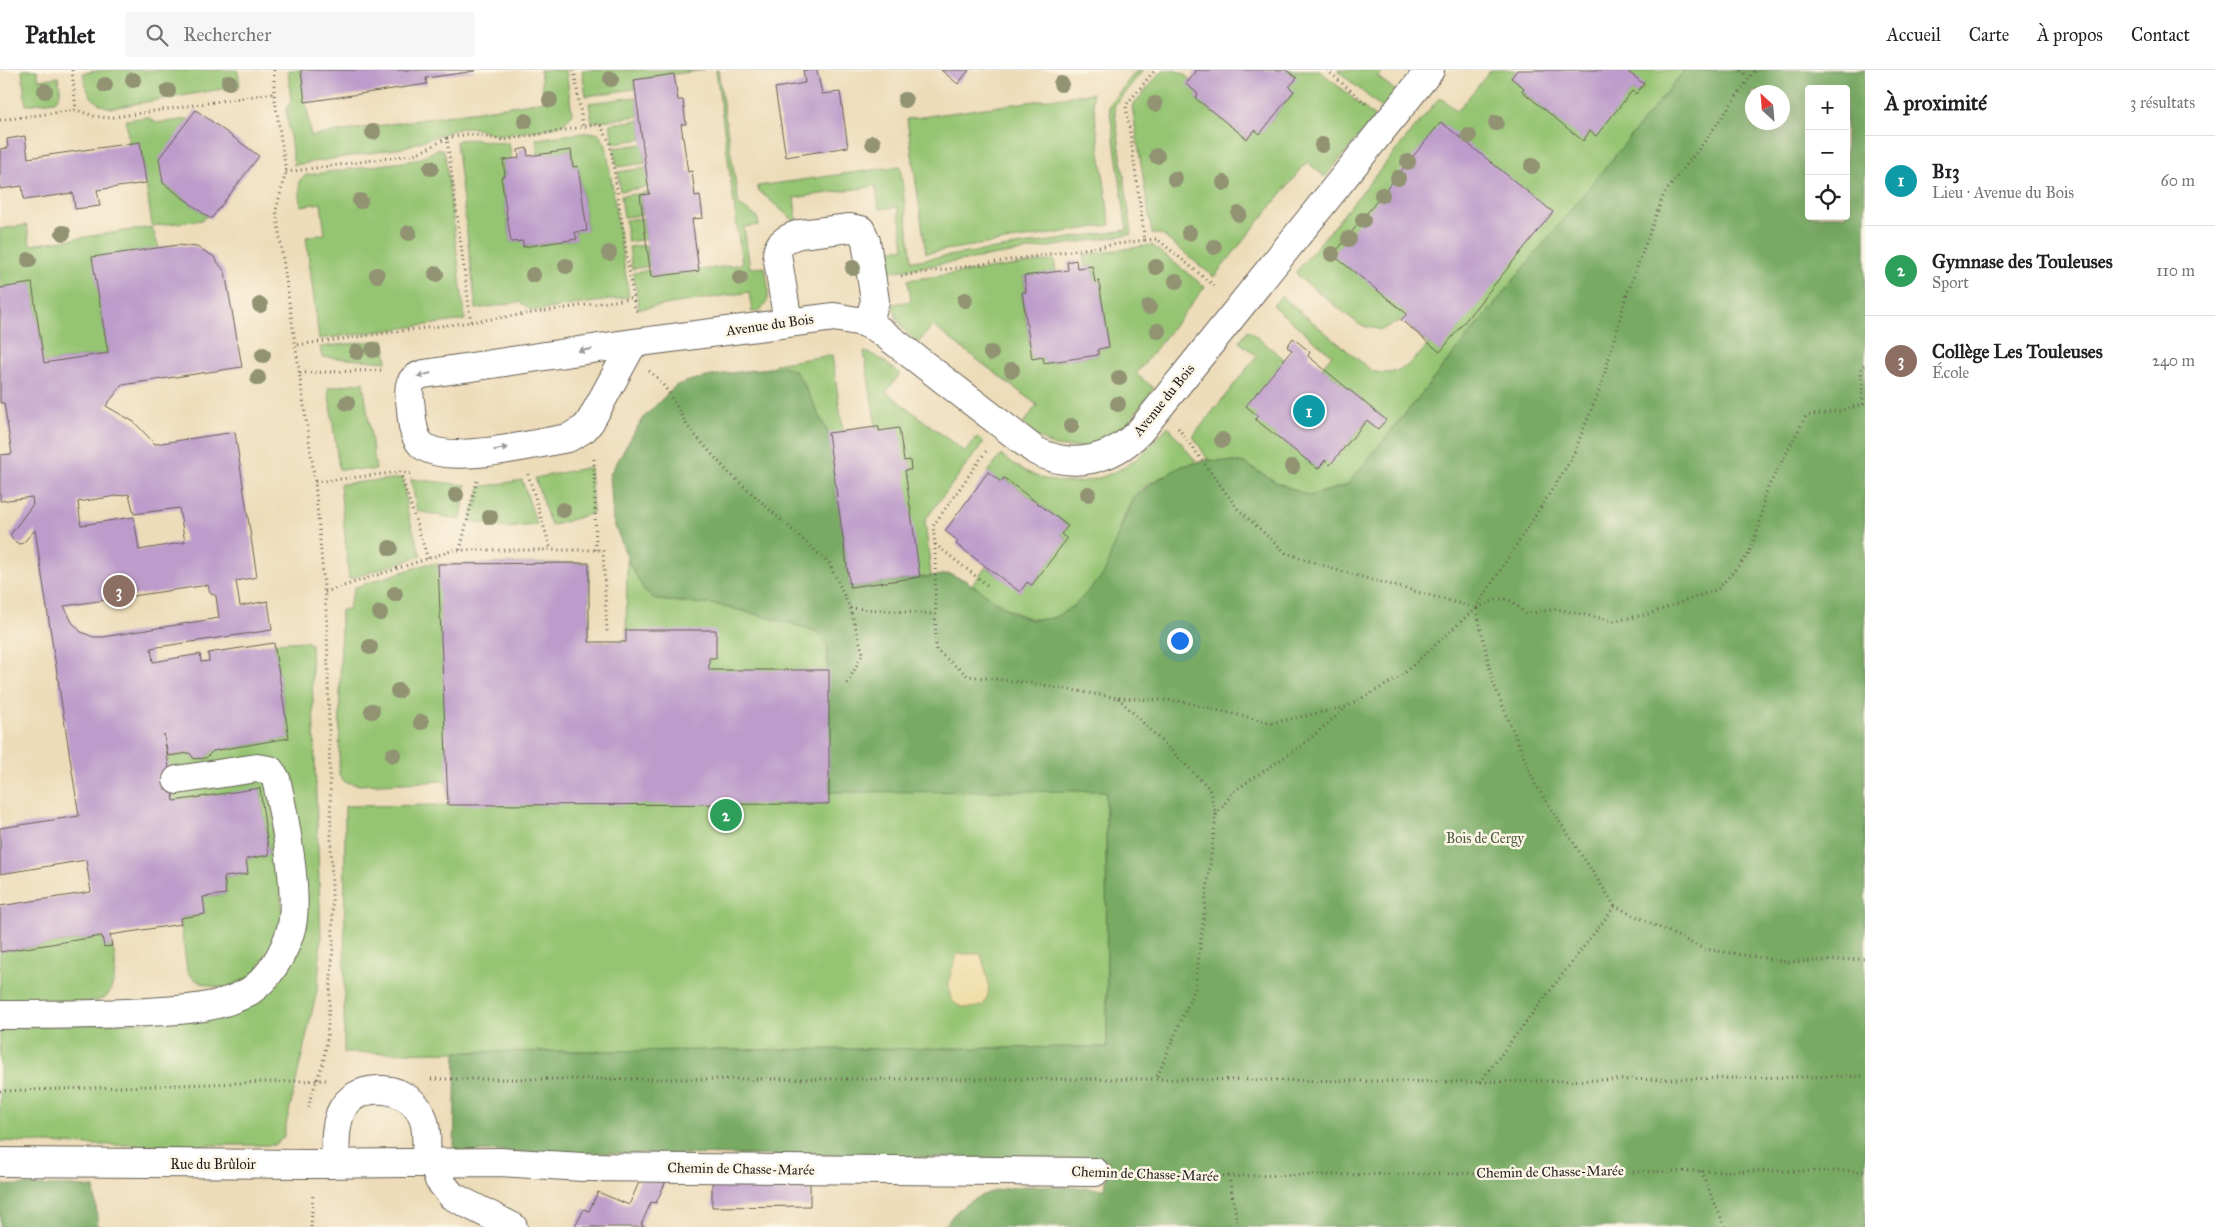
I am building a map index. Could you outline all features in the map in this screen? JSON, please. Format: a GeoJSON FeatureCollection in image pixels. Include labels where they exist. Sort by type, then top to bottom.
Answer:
{"type":"FeatureCollection","features":[{"type":"Feature","properties":{"kind":"street","name":"Avenue du Bois"},"geometry":{"type":"LineString","coordinates":[[409,385],[413,380],[424,374],[640,342],[834,317],[868,324],[888,337],[1004,428],[1049,458],[1087,461],[1101,458],[1122,448],[1140,431],[1430,70]]}},
{"type":"Feature","properties":{"kind":"street"},"geometry":{"type":"LineString","coordinates":[[788,323],[777,254],[781,244],[792,236],[850,228],[861,230],[866,241],[875,301],[868,324]]}},
{"type":"Feature","properties":{"kind":"street"},"geometry":{"type":"LineString","coordinates":[[409,385],[415,434],[421,444],[434,451],[453,455],[473,454],[568,438],[584,429],[590,422],[640,342]]}},
{"type":"Feature","properties":{"kind":"street"},"geometry":{"type":"LineString","coordinates":[[0,1015],[105,1015],[178,1010],[222,1003],[250,991],[264,980],[278,959],[292,928],[294,908],[288,848],[276,779],[270,770],[258,768],[177,780]]}},
{"type":"Feature","properties":{"kind":"street"},"geometry":{"type":"LineString","coordinates":[[323,1164],[341,1112],[351,1100],[364,1092],[380,1089],[395,1091],[409,1099],[420,1110],[425,1125],[430,1163],[444,1188],[452,1196],[513,1227]]}},
{"type":"Feature","properties":{"kind":"street","name":"Rue du Brûloir"},"geometry":{"type":"LineString","coordinates":[[0,1162],[430,1163]]}},
{"type":"Feature","properties":{"kind":"street","name":"Chemin de Chasse-Marée"},"geometry":{"type":"LineString","coordinates":[[430,1163],[499,1162],[582,1167],[1095,1172]]}},
{"type":"Feature","properties":{"kind":"path"},"geometry":{"type":"LineString","coordinates":[[72,70],[76,110]]}},
{"type":"Feature","properties":{"kind":"path"},"geometry":{"type":"LineString","coordinates":[[274,70],[274,93],[286,172],[276,210],[315,482],[325,592],[333,945],[327,1041],[317,1081],[310,1099],[308,1114]]}},
{"type":"Feature","properties":{"kind":"path"},"geometry":{"type":"LineString","coordinates":[[574,70],[583,127]]}},
{"type":"Feature","properties":{"kind":"path"},"geometry":{"type":"LineString","coordinates":[[1145,240],[1126,105],[1155,70]]}},
{"type":"Feature","properties":{"kind":"path"},"geometry":{"type":"LineString","coordinates":[[1327,70],[1387,122]]}},
{"type":"Feature","properties":{"kind":"path"},"geometry":{"type":"LineString","coordinates":[[1741,70],[1748,77]]}},
{"type":"Feature","properties":{"kind":"path"},"geometry":{"type":"LineString","coordinates":[[1216,815],[1234,791],[1302,746],[1346,707],[1400,677],[1476,608],[1571,460],[1601,386],[1627,294],[1664,194],[1705,141],[1754,70]]}},
{"type":"Feature","properties":{"kind":"path"},"geometry":{"type":"LineString","coordinates":[[0,120],[76,110],[108,118],[274,93]]}},
{"type":"Feature","properties":{"kind":"path"},"geometry":{"type":"LineString","coordinates":[[286,172],[411,155],[447,138],[468,134],[505,140],[596,125],[601,126],[610,143],[635,310],[644,318],[640,342]]}},
{"type":"Feature","properties":{"kind":"path"},"geometry":{"type":"LineString","coordinates":[[447,138],[471,322]]}},
{"type":"Feature","properties":{"kind":"path"},"geometry":{"type":"LineString","coordinates":[[873,280],[1157,239],[1239,307]]}},
{"type":"Feature","properties":{"kind":"path"},"geometry":{"type":"LineString","coordinates":[[296,346],[634,298]]}},
{"type":"Feature","properties":{"kind":"path"},"geometry":{"type":"LineString","coordinates":[[1160,406],[1238,509],[1286,553],[1369,579],[1476,608],[1500,598],[1510,599],[1526,614],[1557,609],[1614,621],[1649,614],[1718,589],[1748,555],[1759,527],[1765,493],[1806,416],[1838,411],[1863,404],[1862,367],[1865,365]]}},
{"type":"Feature","properties":{"kind":"path"},"geometry":{"type":"LineString","coordinates":[[300,373],[386,370],[409,385]]}},
{"type":"Feature","properties":{"kind":"path"},"geometry":{"type":"LineString","coordinates":[[646,370],[658,378],[669,392],[688,427],[727,471],[830,562],[850,608],[863,653],[846,686]]}},
{"type":"Feature","properties":{"kind":"path"},"geometry":{"type":"LineString","coordinates":[[1004,428],[933,526],[935,544],[936,650],[968,676],[1030,683],[1118,698],[1179,702],[1272,723],[1346,707]]}},
{"type":"Feature","properties":{"kind":"path"},"geometry":{"type":"LineString","coordinates":[[594,459],[596,550]]}},
{"type":"Feature","properties":{"kind":"path"},"geometry":{"type":"LineString","coordinates":[[527,471],[551,550]]}},
{"type":"Feature","properties":{"kind":"path"},"geometry":{"type":"LineString","coordinates":[[400,472],[428,559]]}},
{"type":"Feature","properties":{"kind":"path"},"geometry":{"type":"LineString","coordinates":[[460,550],[477,480]]}},
{"type":"Feature","properties":{"kind":"path"},"geometry":{"type":"LineString","coordinates":[[935,544],[987,585]]}},
{"type":"Feature","properties":{"kind":"path"},"geometry":{"type":"LineString","coordinates":[[325,592],[460,550],[603,550],[607,632]]}},
{"type":"Feature","properties":{"kind":"path"},"geometry":{"type":"LineString","coordinates":[[850,608],[935,614]]}},
{"type":"Feature","properties":{"kind":"path"},"geometry":{"type":"LineString","coordinates":[[1476,608],[1493,682],[1535,784],[1614,906],[1704,950],[1790,962],[1865,959]]}},
{"type":"Feature","properties":{"kind":"path"},"geometry":{"type":"LineString","coordinates":[[1118,698],[1209,788],[1216,815],[1195,988],[1156,1079]]}},
{"type":"Feature","properties":{"kind":"path"},"geometry":{"type":"LineString","coordinates":[[1479,1082],[1614,906]]}},
{"type":"Feature","properties":{"kind":"path"},"geometry":{"type":"LineString","coordinates":[[428,1079],[1156,1079],[1479,1082],[1865,1076]]}},
{"type":"Feature","properties":{"kind":"path"},"geometry":{"type":"LineString","coordinates":[[0,1091],[332,1080]]}},
{"type":"Feature","properties":{"kind":"path"},"geometry":{"type":"LineString","coordinates":[[311,1227],[313,1195],[323,1164]]}},
{"type":"Feature","properties":{"kind":"path"},"geometry":{"type":"LineString","coordinates":[[1701,1171],[1725,1227]]}},
{"type":"Feature","properties":{"kind":"path","name":"Chemin de Chasse-Marée"},"geometry":{"type":"LineString","coordinates":[[1095,1172],[1229,1176],[1865,1171]]}},
{"type":"Feature","properties":{"kind":"path"},"geometry":{"type":"LineString","coordinates":[[1229,1176],[1238,1227]]}},
{"type":"Feature","properties":{"kind":"green space"},"geometry":{"type":"Polygon","coordinates":[[[22,70],[37,70],[39,80],[58,77],[60,90],[58,98],[55,101],[26,105],[22,70]]]}},
{"type":"Feature","properties":{"kind":"green space"},"geometry":{"type":"Polygon","coordinates":[[[105,70],[238,70],[240,86],[111,108],[99,104],[91,96],[83,73],[105,70]]]}},
{"type":"Feature","properties":{"kind":"green space"},"geometry":{"type":"Polygon","coordinates":[[[288,70],[301,70],[311,136],[544,101],[540,70],[566,70],[572,114],[564,124],[551,128],[506,135],[493,134],[470,127],[457,129],[402,148],[294,165],[286,109],[291,101],[288,70]]]}},
{"type":"Feature","properties":{"kind":"green space"},"geometry":{"type":"Polygon","coordinates":[[[582,70],[704,70],[634,80],[635,89],[586,96],[582,70]]]}},
{"type":"Feature","properties":{"kind":"green space"},"geometry":{"type":"Polygon","coordinates":[[[716,70],[718,70],[739,205],[757,217],[759,225],[744,227],[750,268],[765,267],[768,288],[767,301],[760,310],[752,312],[749,292],[639,309],[633,273],[650,270],[651,277],[742,264],[716,70]]]}},
{"type":"Feature","properties":{"kind":"green space"},"geometry":{"type":"Polygon","coordinates":[[[1137,70],[1143,70],[1114,106],[1132,234],[889,272],[886,251],[904,248],[898,207],[879,209],[876,186],[794,198],[797,221],[794,221],[758,190],[758,186],[900,166],[912,261],[1127,230],[1109,105],[1137,70]]]}},
{"type":"Feature","properties":{"kind":"green space"},"geometry":{"type":"Polygon","coordinates":[[[1163,70],[1176,71],[1185,75],[1198,94],[1196,98],[1247,139],[1255,130],[1260,134],[1294,92],[1289,87],[1296,78],[1286,70],[1319,70],[1375,117],[1325,177],[1307,162],[1214,277],[1161,234],[1152,234],[1132,106],[1163,70]]]}},
{"type":"Feature","properties":{"kind":"green space"},"geometry":{"type":"Polygon","coordinates":[[[1337,70],[1383,70],[1378,77],[1397,92],[1383,109],[1337,70]]]}},
{"type":"Feature","properties":{"kind":"green space"},"geometry":{"type":"Polygon","coordinates":[[[1491,70],[1517,70],[1511,78],[1524,88],[1522,91],[1583,140],[1590,131],[1595,135],[1632,91],[1637,94],[1644,85],[1626,70],[1681,70],[1684,72],[1347,485],[1309,496],[1276,482],[1244,463],[1208,460],[1193,436],[1257,356],[1239,342],[1248,330],[1284,359],[1256,419],[1318,469],[1325,460],[1330,464],[1367,420],[1378,429],[1386,420],[1322,367],[1332,355],[1273,306],[1281,296],[1372,371],[1390,373],[1398,371],[1411,363],[1429,344],[1401,320],[1381,330],[1360,325],[1299,277],[1296,272],[1440,97],[1457,111],[1491,70]]]}},
{"type":"Feature","properties":{"kind":"green space","name":"Bois de Cergy"},"geometry":{"type":"Polygon","coordinates":[[[1681,70],[1865,70],[1865,1227],[944,1227],[962,1207],[978,1197],[995,1191],[1012,1187],[1031,1186],[1105,1189],[1108,1160],[454,1151],[456,1052],[1107,1047],[1106,791],[829,792],[827,644],[816,631],[786,622],[719,605],[656,600],[644,590],[631,567],[613,521],[610,474],[642,419],[675,386],[692,380],[723,374],[784,366],[795,371],[828,433],[850,587],[949,574],[965,580],[1013,613],[1031,620],[1053,618],[1074,606],[1104,574],[1119,531],[1135,496],[1151,484],[1182,466],[1208,460],[1244,463],[1276,482],[1309,496],[1347,485],[1683,72],[1681,70]]]}},
{"type":"Feature","properties":{"kind":"green space"},"geometry":{"type":"Polygon","coordinates":[[[1092,93],[1110,225],[926,253],[907,119],[1092,93]]]}},
{"type":"Feature","properties":{"kind":"green space"},"geometry":{"type":"Polygon","coordinates":[[[636,97],[639,116],[592,122],[589,103],[636,97]]]}},
{"type":"Feature","properties":{"kind":"green space"},"geometry":{"type":"Polygon","coordinates":[[[148,117],[156,123],[190,119],[163,183],[207,216],[202,220],[152,226],[140,142],[129,144],[126,120],[148,117]]]}},
{"type":"Feature","properties":{"kind":"green space"},"geometry":{"type":"Polygon","coordinates":[[[640,120],[642,139],[613,143],[610,124],[640,120]]]}},
{"type":"Feature","properties":{"kind":"green space"},"geometry":{"type":"Polygon","coordinates":[[[590,132],[599,134],[606,145],[629,297],[532,311],[520,302],[476,309],[456,142],[466,139],[509,143],[512,159],[503,161],[505,176],[501,177],[511,242],[523,241],[524,247],[576,239],[575,232],[587,230],[578,166],[573,167],[571,150],[538,155],[536,139],[590,132]]]}},
{"type":"Feature","properties":{"kind":"green space"},"geometry":{"type":"Polygon","coordinates":[[[643,144],[645,163],[617,167],[614,148],[643,144]]]}},
{"type":"Feature","properties":{"kind":"green space"},"geometry":{"type":"Polygon","coordinates":[[[438,149],[442,149],[445,154],[465,320],[319,339],[306,237],[325,234],[321,203],[301,206],[299,181],[306,175],[410,161],[421,158],[438,149]]]}},
{"type":"Feature","properties":{"kind":"green space"},"geometry":{"type":"Polygon","coordinates":[[[646,168],[649,187],[620,191],[618,172],[646,168]]]}},
{"type":"Feature","properties":{"kind":"green space"},"geometry":{"type":"Polygon","coordinates":[[[649,192],[650,194],[640,195],[642,215],[624,217],[621,196],[649,192]]]}},
{"type":"Feature","properties":{"kind":"green space"},"geometry":{"type":"Polygon","coordinates":[[[643,218],[646,239],[628,242],[625,220],[643,218]]]}},
{"type":"Feature","properties":{"kind":"green space"},"geometry":{"type":"Polygon","coordinates":[[[27,225],[30,245],[152,227],[159,248],[93,258],[108,353],[44,363],[32,283],[0,288],[0,229],[27,225]]]}},
{"type":"Feature","properties":{"kind":"green space"},"geometry":{"type":"Polygon","coordinates":[[[646,245],[650,266],[632,269],[629,247],[646,245]]]}},
{"type":"Feature","properties":{"kind":"green space"},"geometry":{"type":"Polygon","coordinates":[[[1152,245],[1205,287],[1136,374],[1154,388],[1120,430],[1110,438],[1099,443],[1086,446],[1060,447],[1042,440],[1023,424],[1037,405],[933,326],[918,343],[901,326],[894,310],[893,304],[911,301],[908,280],[1054,260],[1056,272],[1024,276],[1026,292],[1022,293],[1032,359],[1043,357],[1045,363],[1098,355],[1098,349],[1109,347],[1099,282],[1095,282],[1092,266],[1085,267],[1083,255],[1152,245]]]}},
{"type":"Feature","properties":{"kind":"green space"},"geometry":{"type":"Polygon","coordinates":[[[384,340],[387,362],[322,357],[320,347],[384,340]]]}},
{"type":"Feature","properties":{"kind":"green space"},"geometry":{"type":"Polygon","coordinates":[[[864,352],[879,358],[900,374],[886,392],[965,452],[977,437],[984,442],[925,520],[931,576],[850,587],[828,433],[795,371],[771,368],[775,364],[832,355],[843,431],[876,427],[864,352]]]}},
{"type":"Feature","properties":{"kind":"green space"},"geometry":{"type":"Polygon","coordinates":[[[363,382],[376,470],[339,469],[328,388],[363,382]]]}},
{"type":"Feature","properties":{"kind":"green space"},"geometry":{"type":"Polygon","coordinates":[[[1168,426],[1197,463],[1163,476],[1145,486],[1134,497],[1125,515],[1103,576],[1067,611],[1053,618],[1026,617],[1000,604],[972,585],[986,567],[1020,591],[1027,582],[1032,585],[1067,539],[1061,534],[1067,525],[1004,478],[1001,482],[988,472],[1001,455],[1033,475],[1045,479],[1071,482],[1084,481],[1109,474],[1132,462],[1168,426]]]}},
{"type":"Feature","properties":{"kind":"green space"},"geometry":{"type":"Polygon","coordinates":[[[590,467],[593,513],[551,526],[535,478],[590,467]]]}},
{"type":"Feature","properties":{"kind":"green space"},"geometry":{"type":"Polygon","coordinates":[[[403,478],[407,510],[421,556],[349,579],[340,484],[403,478]]]}},
{"type":"Feature","properties":{"kind":"green space"},"geometry":{"type":"Polygon","coordinates":[[[411,479],[466,485],[461,520],[417,511],[411,479]]]}},
{"type":"Feature","properties":{"kind":"green space"},"geometry":{"type":"Polygon","coordinates":[[[522,480],[537,525],[506,528],[470,521],[480,487],[522,480]]]}},
{"type":"Feature","properties":{"kind":"green space"},"geometry":{"type":"Polygon","coordinates":[[[627,557],[631,567],[656,600],[719,605],[786,622],[816,631],[828,644],[829,792],[1106,790],[1107,1047],[344,1053],[345,806],[448,805],[447,781],[359,785],[345,782],[339,775],[341,610],[348,609],[355,587],[427,564],[589,563],[589,642],[626,642],[627,557]]]}},
{"type":"Feature","properties":{"kind":"green space"},"geometry":{"type":"Polygon","coordinates":[[[306,641],[311,644],[321,938],[318,986],[283,1138],[274,1145],[89,1145],[0,1141],[0,1028],[152,1021],[287,960],[286,777],[170,775],[167,757],[190,753],[194,759],[206,758],[213,751],[289,738],[274,643],[306,641]]]}},
{"type":"Feature","properties":{"kind":"green space"},"geometry":{"type":"Polygon","coordinates":[[[258,776],[270,782],[284,928],[262,963],[248,979],[234,986],[213,987],[196,980],[187,970],[180,918],[205,914],[203,897],[226,894],[224,877],[248,874],[246,859],[269,855],[260,789],[174,801],[172,791],[258,776]]]}},
{"type":"Feature","properties":{"kind":"green space"},"geometry":{"type":"Polygon","coordinates":[[[102,936],[111,945],[115,956],[114,978],[107,996],[96,1001],[0,1006],[0,952],[102,936]]]}},
{"type":"Feature","properties":{"kind":"green space"},"geometry":{"type":"Polygon","coordinates":[[[0,1185],[94,1188],[98,1227],[0,1227],[0,1185]]]}},
{"type":"Feature","properties":{"kind":"sand"},"geometry":{"type":"Polygon","coordinates":[[[958,954],[981,954],[988,981],[988,994],[982,1006],[969,1008],[959,1006],[953,1001],[949,985],[950,974],[958,954]]]}},
{"type":"Feature","properties":{"kind":"building"},"geometry":{"type":"Polygon","coordinates":[[[301,70],[475,71],[426,78],[427,84],[305,102],[301,70]]]}},
{"type":"Feature","properties":{"kind":"building"},"geometry":{"type":"Polygon","coordinates":[[[803,70],[817,70],[822,94],[840,92],[848,147],[786,157],[775,88],[805,83],[803,70]]]}},
{"type":"Feature","properties":{"kind":"building"},"geometry":{"type":"Polygon","coordinates":[[[941,70],[969,70],[958,84],[941,70]]]}},
{"type":"Feature","properties":{"kind":"building"},"geometry":{"type":"Polygon","coordinates":[[[1195,70],[1286,70],[1297,78],[1289,87],[1294,91],[1260,134],[1255,130],[1247,139],[1195,98],[1198,94],[1186,84],[1196,72],[1195,70]]]}},
{"type":"Feature","properties":{"kind":"building"},"geometry":{"type":"Polygon","coordinates":[[[1517,70],[1626,70],[1644,84],[1636,94],[1632,91],[1596,136],[1590,131],[1583,141],[1522,91],[1524,88],[1511,78],[1517,70]]]}},
{"type":"Feature","properties":{"kind":"building"},"geometry":{"type":"Polygon","coordinates":[[[674,74],[678,100],[683,100],[686,124],[681,124],[688,172],[692,171],[695,196],[700,195],[703,218],[692,219],[699,271],[651,277],[640,195],[650,194],[634,80],[674,74]]]}},
{"type":"Feature","properties":{"kind":"building"},"geometry":{"type":"Polygon","coordinates":[[[196,110],[259,156],[211,219],[163,183],[159,158],[196,110]]]}},
{"type":"Feature","properties":{"kind":"building"},"geometry":{"type":"Polygon","coordinates":[[[1441,122],[1553,212],[1440,352],[1401,320],[1407,314],[1333,255],[1441,122]]]}},
{"type":"Feature","properties":{"kind":"building"},"geometry":{"type":"Polygon","coordinates":[[[25,136],[28,158],[140,142],[146,183],[97,190],[100,206],[75,209],[73,193],[24,200],[22,186],[0,189],[0,149],[8,148],[7,139],[25,136]]]}},
{"type":"Feature","properties":{"kind":"building"},"geometry":{"type":"Polygon","coordinates":[[[527,148],[528,156],[571,150],[573,167],[578,166],[587,231],[575,232],[577,239],[523,247],[523,241],[511,242],[501,177],[505,176],[503,160],[519,158],[518,150],[527,148]]]}},
{"type":"Feature","properties":{"kind":"building"},"geometry":{"type":"Polygon","coordinates":[[[178,245],[197,247],[213,256],[225,272],[242,367],[122,385],[106,406],[134,422],[155,444],[235,432],[257,577],[236,581],[240,606],[268,601],[272,630],[151,648],[153,662],[200,654],[201,662],[209,661],[208,653],[274,643],[289,738],[213,751],[206,758],[194,759],[190,753],[168,756],[164,734],[174,801],[260,788],[269,855],[246,859],[248,874],[224,877],[226,894],[203,897],[205,914],[180,918],[181,924],[110,935],[112,946],[104,947],[102,936],[0,952],[0,906],[91,892],[86,860],[0,874],[0,828],[79,816],[35,530],[20,544],[14,541],[10,535],[33,504],[32,497],[0,501],[0,455],[12,454],[4,403],[0,403],[0,288],[32,283],[44,363],[108,353],[92,257],[178,245]],[[129,494],[78,502],[81,525],[134,517],[139,550],[185,542],[179,508],[134,514],[129,494]],[[208,585],[64,606],[72,622],[81,632],[93,637],[103,637],[219,618],[216,596],[210,593],[208,585]]]}},
{"type":"Feature","properties":{"kind":"building"},"geometry":{"type":"Polygon","coordinates":[[[1076,260],[1077,268],[1092,266],[1095,282],[1099,281],[1109,347],[1098,349],[1098,355],[1044,363],[1043,357],[1032,359],[1022,292],[1026,292],[1024,276],[1068,270],[1067,262],[1076,260]]]}},
{"type":"Feature","properties":{"kind":"building"},"geometry":{"type":"Polygon","coordinates":[[[1293,338],[1310,352],[1308,356],[1386,420],[1378,429],[1367,420],[1330,465],[1325,460],[1318,469],[1255,419],[1258,416],[1246,406],[1292,350],[1287,347],[1293,338]]]}},
{"type":"Feature","properties":{"kind":"building"},"geometry":{"type":"Polygon","coordinates":[[[879,427],[879,431],[899,428],[904,461],[910,460],[911,470],[905,470],[920,577],[850,587],[828,433],[879,427]]]}},
{"type":"Feature","properties":{"kind":"building"},"geometry":{"type":"Polygon","coordinates":[[[988,472],[1001,482],[1004,478],[1068,526],[1061,534],[1067,539],[1032,585],[1027,582],[1020,592],[956,544],[958,541],[945,531],[988,472]]]}},
{"type":"Feature","properties":{"kind":"building"},"geometry":{"type":"Polygon","coordinates":[[[589,563],[589,642],[626,642],[626,630],[716,630],[716,658],[709,658],[709,670],[829,670],[829,804],[448,805],[438,564],[589,563]]]}},
{"type":"Feature","properties":{"kind":"building"},"geometry":{"type":"Polygon","coordinates":[[[640,1180],[666,1181],[656,1203],[651,1202],[641,1225],[646,1227],[575,1227],[584,1209],[589,1211],[598,1192],[629,1205],[640,1180]]]}},
{"type":"Feature","properties":{"kind":"building"},"geometry":{"type":"Polygon","coordinates":[[[810,1180],[810,1206],[712,1207],[712,1181],[810,1180]]]}},
{"type":"Feature","properties":{"kind":"place","name":"B13"},"geometry":{"type":"Point","coordinates":[1309,411]}},
{"type":"Feature","properties":{"kind":"place","name":"Collège Les Touleuses"},"geometry":{"type":"Point","coordinates":[119,591]}},
{"type":"Feature","properties":{"kind":"place","name":"Gymnase des Touleuses"},"geometry":{"type":"Point","coordinates":[726,815]}}]}
